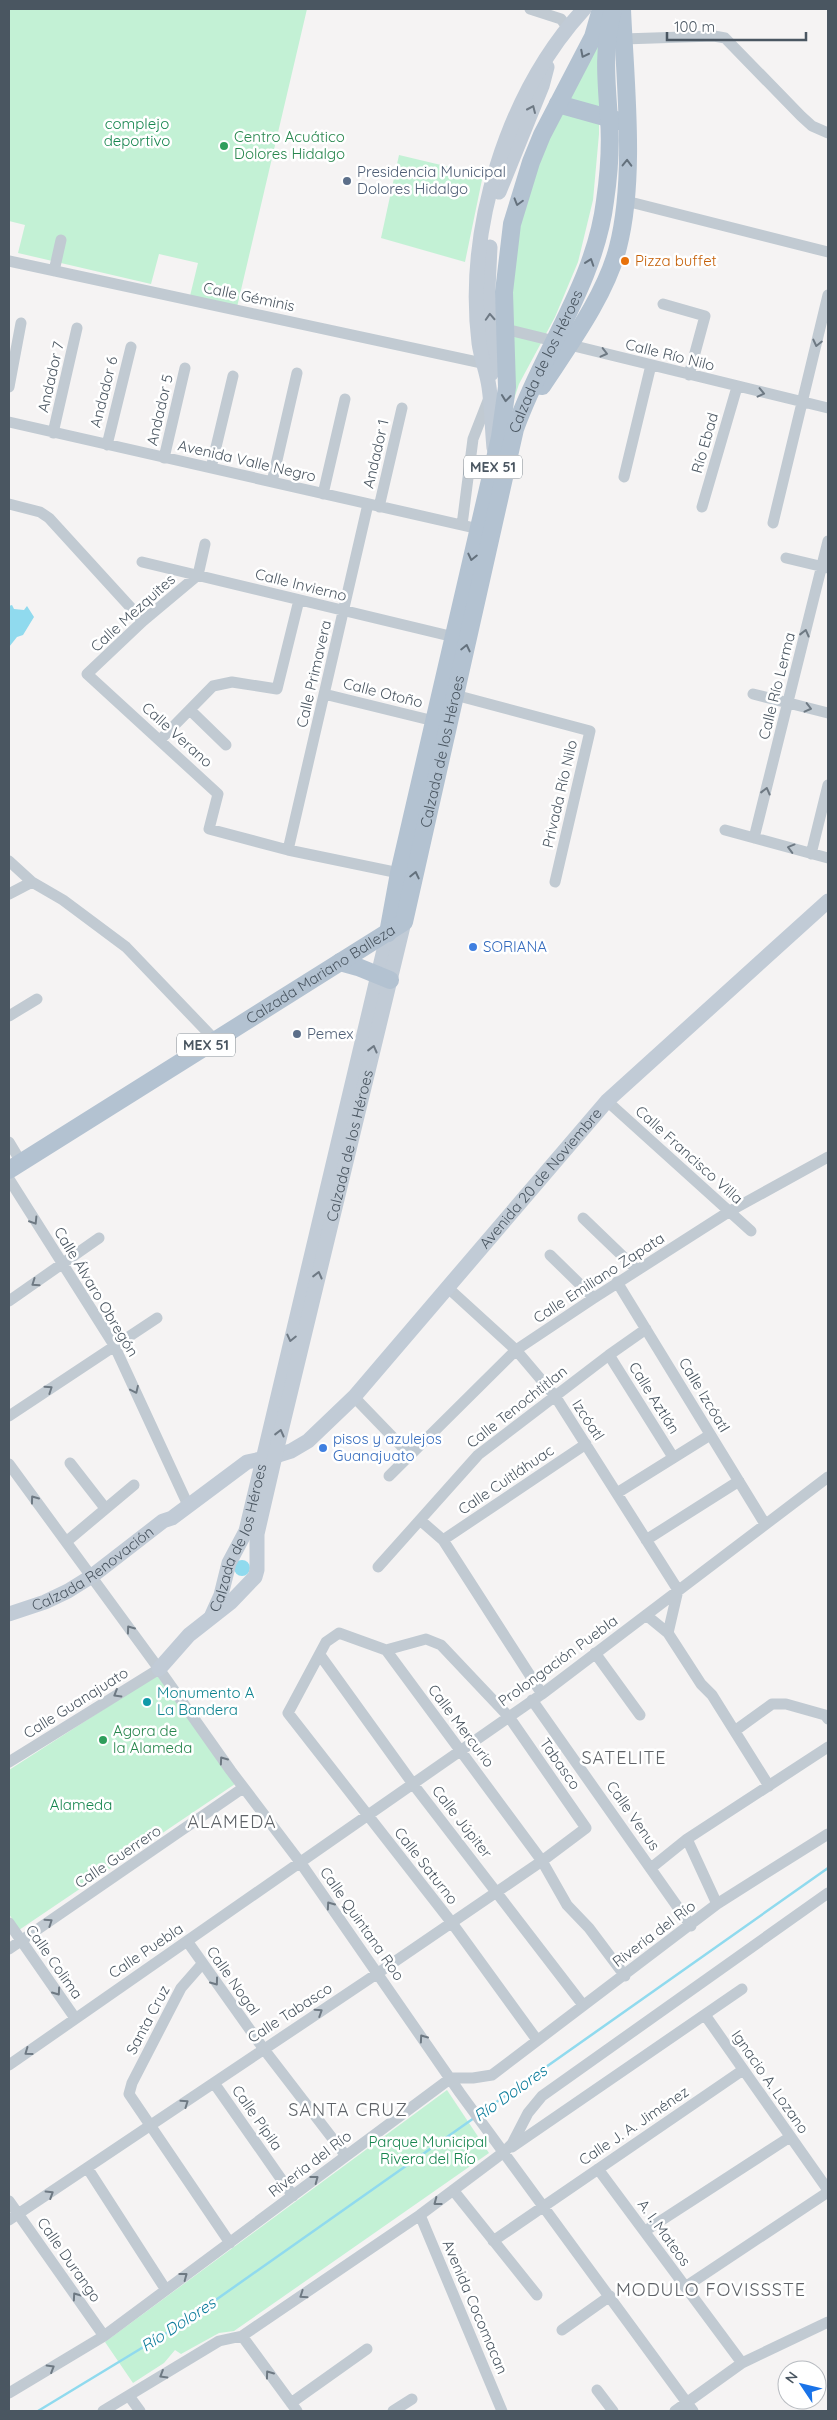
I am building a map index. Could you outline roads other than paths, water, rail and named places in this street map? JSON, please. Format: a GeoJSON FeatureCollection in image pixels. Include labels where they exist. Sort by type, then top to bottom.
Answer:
{"type":"FeatureCollection","features":[{"type":"Feature","properties":{"kind":"main road","name":"Calzada de los Héroes"},"geometry":{"type":"LineString","coordinates":[[388,933],[399,872],[454,637],[470,527],[495,459],[505,410],[494,366],[506,329],[504,292],[512,224],[534,153],[593,37],[601,9]]}},
{"type":"Feature","properties":{"kind":"main road","name":"Calzada de los Héroes"},"geometry":{"type":"LineString","coordinates":[[404,922],[515,429],[561,342],[598,236],[605,202],[609,118],[605,68],[606,45],[613,9]]}},
{"type":"Feature","properties":{"kind":"main road"},"geometry":{"type":"LineString","coordinates":[[561,342],[595,299],[615,256],[626,201],[626,122],[622,9]]}},
{"type":"Feature","properties":{"kind":"main road"},"geometry":{"type":"LineString","coordinates":[[562,96],[609,118],[626,122]]}},
{"type":"Feature","properties":{"kind":"main road","name":"Calzada Mariano Balleza"},"geometry":{"type":"LineString","coordinates":[[15,1166],[404,922]]}},
{"type":"Feature","properties":{"kind":"main road"},"geometry":{"type":"LineString","coordinates":[[340,962],[384,977]]}},
{"type":"Feature","properties":{"kind":"street"},"geometry":{"type":"LineString","coordinates":[[530,9],[565,18],[584,9]]}},
{"type":"Feature","properties":{"kind":"street"},"geometry":{"type":"LineString","coordinates":[[470,527],[473,439],[489,391],[494,366],[479,342],[485,214],[494,174],[518,126],[565,18]]}},
{"type":"Feature","properties":{"kind":"street"},"geometry":{"type":"LineString","coordinates":[[623,39],[714,36],[725,38],[801,116],[812,126],[828,133]]}},
{"type":"Feature","properties":{"kind":"street"},"geometry":{"type":"LineString","coordinates":[[536,86],[562,96]]}},
{"type":"Feature","properties":{"kind":"street"},"geometry":{"type":"LineString","coordinates":[[626,201],[828,252]]}},
{"type":"Feature","properties":{"kind":"street"},"geometry":{"type":"LineString","coordinates":[[54,272],[61,240]]}},
{"type":"Feature","properties":{"kind":"street","name":"Calle Géminis"},"geometry":{"type":"LineString","coordinates":[[9,261],[494,366]]}},
{"type":"Feature","properties":{"kind":"street"},"geometry":{"type":"LineString","coordinates":[[773,523],[828,295]]}},
{"type":"Feature","properties":{"kind":"street"},"geometry":{"type":"LineString","coordinates":[[662,304],[705,316],[689,375]]}},
{"type":"Feature","properties":{"kind":"street"},"geometry":{"type":"LineString","coordinates":[[9,387],[21,323]]}},
{"type":"Feature","properties":{"kind":"street","name":"Andador 7"},"geometry":{"type":"LineString","coordinates":[[53,433],[77,328]]}},
{"type":"Feature","properties":{"kind":"street","name":"Calle Río Nilo"},"geometry":{"type":"LineString","coordinates":[[506,329],[828,408]]}},
{"type":"Feature","properties":{"kind":"street","name":"Andador 6"},"geometry":{"type":"LineString","coordinates":[[107,445],[131,346]]}},
{"type":"Feature","properties":{"kind":"street"},"geometry":{"type":"LineString","coordinates":[[624,478],[651,365]]}},
{"type":"Feature","properties":{"kind":"street","name":"Andador 5"},"geometry":{"type":"LineString","coordinates":[[164,458],[185,368]]}},
{"type":"Feature","properties":{"kind":"street"},"geometry":{"type":"LineString","coordinates":[[272,482],[296,373]]}},
{"type":"Feature","properties":{"kind":"street"},"geometry":{"type":"LineString","coordinates":[[212,468],[233,376]]}},
{"type":"Feature","properties":{"kind":"street","name":"Río Ebad"},"geometry":{"type":"LineString","coordinates":[[702,507],[737,387]]}},
{"type":"Feature","properties":{"kind":"street"},"geometry":{"type":"LineString","coordinates":[[489,391],[495,459]]}},
{"type":"Feature","properties":{"kind":"street"},"geometry":{"type":"LineString","coordinates":[[323,494],[345,398]]}},
{"type":"Feature","properties":{"kind":"street","name":"Andador 1"},"geometry":{"type":"LineString","coordinates":[[374,505],[402,408]]}},
{"type":"Feature","properties":{"kind":"street","name":"Avenida Valle Negro"},"geometry":{"type":"LineString","coordinates":[[9,422],[470,527]]}},
{"type":"Feature","properties":{"kind":"street"},"geometry":{"type":"LineString","coordinates":[[9,504],[40,512],[49,518],[144,621]]}},
{"type":"Feature","properties":{"kind":"street","name":"Calle Primavera"},"geometry":{"type":"LineString","coordinates":[[288,850],[344,611],[374,505]]}},
{"type":"Feature","properties":{"kind":"street","name":"Calle Río Lerma"},"geometry":{"type":"LineString","coordinates":[[754,838],[825,567],[828,541]]}},
{"type":"Feature","properties":{"kind":"street"},"geometry":{"type":"LineString","coordinates":[[198,575],[205,544]]}},
{"type":"Feature","properties":{"kind":"street"},"geometry":{"type":"LineString","coordinates":[[786,558],[825,567]]}},
{"type":"Feature","properties":{"kind":"street","name":"Calle Invierno"},"geometry":{"type":"LineString","coordinates":[[142,562],[454,637]]}},
{"type":"Feature","properties":{"kind":"street","name":"Calle Mezquites"},"geometry":{"type":"LineString","coordinates":[[87,674],[144,621],[198,575]]}},
{"type":"Feature","properties":{"kind":"street"},"geometry":{"type":"LineString","coordinates":[[160,740],[212,686],[232,682],[276,689],[299,600]]}},
{"type":"Feature","properties":{"kind":"street","name":"Calle Verano"},"geometry":{"type":"LineString","coordinates":[[87,674],[218,794],[209,829],[288,850]]}},
{"type":"Feature","properties":{"kind":"street","name":"Calle Otoño"},"geometry":{"type":"LineString","coordinates":[[324,694],[434,721]]}},
{"type":"Feature","properties":{"kind":"street"},"geometry":{"type":"LineString","coordinates":[[753,694],[828,713]]}},
{"type":"Feature","properties":{"kind":"street","name":"Privada Río Nilo"},"geometry":{"type":"LineString","coordinates":[[455,695],[590,730],[555,882]]}},
{"type":"Feature","properties":{"kind":"street"},"geometry":{"type":"LineString","coordinates":[[190,710],[226,745]]}},
{"type":"Feature","properties":{"kind":"street"},"geometry":{"type":"LineString","coordinates":[[811,854],[828,785]]}},
{"type":"Feature","properties":{"kind":"street"},"geometry":{"type":"LineString","coordinates":[[725,830],[828,858]]}},
{"type":"Feature","properties":{"kind":"street"},"geometry":{"type":"LineString","coordinates":[[288,850],[399,872]]}},
{"type":"Feature","properties":{"kind":"street"},"geometry":{"type":"LineString","coordinates":[[9,861],[32,882],[63,900],[126,947],[215,1040]]}},
{"type":"Feature","properties":{"kind":"street"},"geometry":{"type":"LineString","coordinates":[[9,894],[32,882]]}},
{"type":"Feature","properties":{"kind":"street","name":"Avenida 20 de Noviembre"},"geometry":{"type":"LineString","coordinates":[[268,1457],[291,1451],[308,1441],[354,1397],[607,1100],[828,901]]}},
{"type":"Feature","properties":{"kind":"street","name":"Calzada de los Héroes"},"geometry":{"type":"LineString","coordinates":[[211,1616],[221,1595],[229,1563],[235,1556],[246,1531],[268,1457],[384,977],[404,922]]}},
{"type":"Feature","properties":{"kind":"street","name":"Calzada de los Héroes"},"geometry":{"type":"LineString","coordinates":[[384,977],[388,933]]}},
{"type":"Feature","properties":{"kind":"street"},"geometry":{"type":"LineString","coordinates":[[11,1010],[37,999]]}},
{"type":"Feature","properties":{"kind":"street","name":"Calle Francisco Villa"},"geometry":{"type":"LineString","coordinates":[[607,1100],[751,1232]]}},
{"type":"Feature","properties":{"kind":"street"},"geometry":{"type":"LineString","coordinates":[[9,1142],[15,1166]]}},
{"type":"Feature","properties":{"kind":"street","name":"Calle Emiliano Zapata"},"geometry":{"type":"LineString","coordinates":[[389,1476],[516,1350],[618,1282],[730,1212],[828,1157]]}},
{"type":"Feature","properties":{"kind":"street","name":"Calle Álvaro Obregón"},"geometry":{"type":"LineString","coordinates":[[9,1179],[114,1345],[188,1505]]}},
{"type":"Feature","properties":{"kind":"street"},"geometry":{"type":"LineString","coordinates":[[583,1218],[637,1270]]}},
{"type":"Feature","properties":{"kind":"street"},"geometry":{"type":"LineString","coordinates":[[9,1301],[99,1238]]}},
{"type":"Feature","properties":{"kind":"street"},"geometry":{"type":"LineString","coordinates":[[550,1255],[594,1298]]}},
{"type":"Feature","properties":{"kind":"street","name":"Calle Izcóatl"},"geometry":{"type":"LineString","coordinates":[[618,1282],[765,1524]]}},
{"type":"Feature","properties":{"kind":"street","name":"Izcóatl"},"geometry":{"type":"LineString","coordinates":[[447,1287],[516,1350],[555,1396],[678,1590]]}},
{"type":"Feature","properties":{"kind":"street"},"geometry":{"type":"LineString","coordinates":[[9,1416],[157,1318]]}},
{"type":"Feature","properties":{"kind":"street","name":"Calle Tenochtitlan"},"geometry":{"type":"LineString","coordinates":[[378,1566],[478,1455],[646,1329]]}},
{"type":"Feature","properties":{"kind":"street","name":"Calle Aztlán"},"geometry":{"type":"LineString","coordinates":[[609,1355],[673,1457]]}},
{"type":"Feature","properties":{"kind":"street"},"geometry":{"type":"LineString","coordinates":[[354,1397],[410,1455]]}},
{"type":"Feature","properties":{"kind":"street"},"geometry":{"type":"LineString","coordinates":[[617,1494],[710,1435]]}},
{"type":"Feature","properties":{"kind":"street","name":"Calle Cuitláhuac"},"geometry":{"type":"LineString","coordinates":[[442,1540],[586,1444]]}},
{"type":"Feature","properties":{"kind":"street","name":"Calzada de los Héroes"},"geometry":{"type":"LineString","coordinates":[[211,1616],[231,1602],[255,1578],[257,1534],[268,1457]]}},
{"type":"Feature","properties":{"kind":"street","name":"Calzada Renovación"},"geometry":{"type":"LineString","coordinates":[[9,1622],[49,1609],[169,1528],[172,1518],[247,1462],[268,1457]]}},
{"type":"Feature","properties":{"kind":"street"},"geometry":{"type":"LineString","coordinates":[[70,1463],[105,1508]]}},
{"type":"Feature","properties":{"kind":"street","name":"Calle Quintana Roo"},"geometry":{"type":"LineString","coordinates":[[9,1464],[159,1669],[243,1788],[300,1862],[460,2093],[541,2206],[610,2296],[690,2407]]}},
{"type":"Feature","properties":{"kind":"street","name":"Prolongación Puebla"},"geometry":{"type":"LineString","coordinates":[[300,1862],[537,1697],[828,1477]]}},
{"type":"Feature","properties":{"kind":"street"},"geometry":{"type":"LineString","coordinates":[[646,1540],[739,1481]]}},
{"type":"Feature","properties":{"kind":"street"},"geometry":{"type":"LineString","coordinates":[[66,1542],[134,1485]]}},
{"type":"Feature","properties":{"kind":"street","name":"Calle Venus"},"geometry":{"type":"LineString","coordinates":[[420,1520],[442,1540],[537,1697],[691,1926]]}},
{"type":"Feature","properties":{"kind":"street"},"geometry":{"type":"LineString","coordinates":[[235,1556],[243,1554],[252,1558],[257,1565]]}},
{"type":"Feature","properties":{"kind":"street"},"geometry":{"type":"LineString","coordinates":[[228,1571],[231,1580],[239,1585],[249,1584]]}},
{"type":"Feature","properties":{"kind":"street","name":"Calzada Renovación"},"geometry":{"type":"LineString","coordinates":[[9,1614],[45,1602],[94,1580]]}},
{"type":"Feature","properties":{"kind":"street"},"geometry":{"type":"LineString","coordinates":[[668,1633],[678,1590]]}},
{"type":"Feature","properties":{"kind":"street"},"geometry":{"type":"LineString","coordinates":[[646,1614],[668,1633],[701,1684],[712,1695],[736,1730],[770,1786]]}},
{"type":"Feature","properties":{"kind":"street"},"geometry":{"type":"LineString","coordinates":[[159,1669],[189,1635],[211,1616]]}},
{"type":"Feature","properties":{"kind":"street"},"geometry":{"type":"LineString","coordinates":[[320,1655],[326,1642],[339,1633],[386,1650]]}},
{"type":"Feature","properties":{"kind":"street","name":"Tabasco"},"geometry":{"type":"LineString","coordinates":[[386,1650],[426,1639],[441,1645],[509,1717],[586,1828]]}},
{"type":"Feature","properties":{"kind":"street","name":"Calle Mercurio"},"geometry":{"type":"LineString","coordinates":[[386,1650],[542,1861],[567,1904],[589,1928],[625,1976]]}},
{"type":"Feature","properties":{"kind":"street"},"geometry":{"type":"LineString","coordinates":[[595,1654],[640,1715]]}},
{"type":"Feature","properties":{"kind":"street","name":"Calle Saturno"},"geometry":{"type":"LineString","coordinates":[[320,1655],[288,1713],[452,1923],[537,2040]]}},
{"type":"Feature","properties":{"kind":"street","name":"Calle Júpiter"},"geometry":{"type":"LineString","coordinates":[[320,1655],[413,1784],[583,2005]]}},
{"type":"Feature","properties":{"kind":"street","name":"Calle Guanajuato"},"geometry":{"type":"LineString","coordinates":[[9,1762],[159,1669]]}},
{"type":"Feature","properties":{"kind":"street"},"geometry":{"type":"LineString","coordinates":[[736,1730],[772,1704],[786,1704],[825,1715],[828,1719]]}},
{"type":"Feature","properties":{"kind":"street"},"geometry":{"type":"LineString","coordinates":[[651,1868],[687,1839],[828,1747]]}},
{"type":"Feature","properties":{"kind":"street","name":"Calle Guerrero"},"geometry":{"type":"LineString","coordinates":[[9,1949],[243,1788]]}},
{"type":"Feature","properties":{"kind":"street","name":"Calle Tabasco"},"geometry":{"type":"LineString","coordinates":[[13,2217],[88,2169],[263,2048],[452,1923],[586,1828]]}},
{"type":"Feature","properties":{"kind":"street","name":"Riveria del Río"},"geometry":{"type":"LineString","coordinates":[[9,2393],[104,2336],[451,2078],[473,2078],[492,2074],[583,2005],[625,1976],[717,1904],[828,1834]]}},
{"type":"Feature","properties":{"kind":"street"},"geometry":{"type":"LineString","coordinates":[[687,1839],[717,1904]]}},
{"type":"Feature","properties":{"kind":"street","name":"Calle Puebla"},"geometry":{"type":"LineString","coordinates":[[9,2065],[300,1862]]}},
{"type":"Feature","properties":{"kind":"street"},"geometry":{"type":"LineString","coordinates":[[504,2152],[512,2144],[528,2112],[542,2096],[828,1893]]}},
{"type":"Feature","properties":{"kind":"street","name":"Calle Colima"},"geometry":{"type":"LineString","coordinates":[[9,1923],[75,2018]]}},
{"type":"Feature","properties":{"kind":"street","name":"Calle Nogal"},"geometry":{"type":"LineString","coordinates":[[187,1942],[263,2048],[346,2156]]}},
{"type":"Feature","properties":{"kind":"street","name":"Santa Cruz"},"geometry":{"type":"LineString","coordinates":[[149,2128],[129,2094],[132,2084],[181,1988],[202,1964]]}},
{"type":"Feature","properties":{"kind":"street"},"geometry":{"type":"LineString","coordinates":[[104,2411],[219,2341],[242,2336],[420,2215],[504,2152],[742,1989]]}},
{"type":"Feature","properties":{"kind":"street","name":"Ignacio A. Lozano"},"geometry":{"type":"LineString","coordinates":[[704,2015],[828,2191]]}},
{"type":"Feature","properties":{"kind":"street","name":"Calle J. A. Jiménez"},"geometry":{"type":"LineString","coordinates":[[494,2241],[541,2206],[743,2070]]}},
{"type":"Feature","properties":{"kind":"street","name":"Calle Pípila"},"geometry":{"type":"LineString","coordinates":[[214,2083],[293,2196]]}},
{"type":"Feature","properties":{"kind":"street"},"geometry":{"type":"LineString","coordinates":[[149,2128],[230,2243]]}},
{"type":"Feature","properties":{"kind":"street"},"geometry":{"type":"LineString","coordinates":[[645,2231],[790,2137]]}},
{"type":"Feature","properties":{"kind":"street"},"geometry":{"type":"LineString","coordinates":[[88,2169],[166,2290]]}},
{"type":"Feature","properties":{"kind":"street","name":"A. I. Mateos"},"geometry":{"type":"LineString","coordinates":[[598,2169],[742,2364]]}},
{"type":"Feature","properties":{"kind":"street"},"geometry":{"type":"LineString","coordinates":[[454,2190],[537,2295]]}},
{"type":"Feature","properties":{"kind":"street"},"geometry":{"type":"LineString","coordinates":[[685,2287],[828,2191]]}},
{"type":"Feature","properties":{"kind":"street","name":"Calle Durango"},"geometry":{"type":"LineString","coordinates":[[9,2201],[13,2217],[104,2336]]}},
{"type":"Feature","properties":{"kind":"street","name":"Avenida Cocomacan"},"geometry":{"type":"LineString","coordinates":[[420,2215],[502,2411]]}},
{"type":"Feature","properties":{"kind":"street"},"geometry":{"type":"LineString","coordinates":[[562,2330],[610,2296]]}},
{"type":"Feature","properties":{"kind":"street"},"geometry":{"type":"LineString","coordinates":[[675,2411],[690,2407],[742,2364],[828,2322]]}},
{"type":"Feature","properties":{"kind":"street"},"geometry":{"type":"LineString","coordinates":[[242,2336],[294,2407],[367,2349]]}},
{"type":"Feature","properties":{"kind":"street"},"geometry":{"type":"LineString","coordinates":[[597,2390],[613,2411]]}},
{"type":"Feature","properties":{"kind":"street"},"geometry":{"type":"LineString","coordinates":[[128,2396],[140,2411]]}},
{"type":"Feature","properties":{"kind":"street"},"geometry":{"type":"LineString","coordinates":[[393,2411],[412,2399]]}},
{"type":"Feature","properties":{"kind":"water"},"geometry":{"type":"Polygon","coordinates":[[[12,605],[14,609],[24,610],[27,606],[34,617],[23,635],[17,637],[9,647],[9,606],[12,605]]]}},
{"type":"Feature","properties":{"kind":"water"},"geometry":{"type":"Polygon","coordinates":[[[239,1560],[245,1560],[250,1565],[248,1574],[239,1576],[234,1571],[234,1565],[239,1560]]]}},
{"type":"Feature","properties":{"kind":"waterway","name":"Río Dolores"},"geometry":{"type":"LineString","coordinates":[[478,2115],[828,1868]]}},
{"type":"Feature","properties":{"kind":"waterway","name":"Río Dolores"},"geometry":{"type":"LineString","coordinates":[[38,2411],[183,2323],[474,2118]]}},
{"type":"Feature","properties":{"kind":"place","name":"Centro Acuático Dolores Hidalgo"},"geometry":{"type":"Point","coordinates":[224,146]}},
{"type":"Feature","properties":{"kind":"place","name":"Presidencia Municipal Dolores Hidalgo"},"geometry":{"type":"Point","coordinates":[347,181]}},
{"type":"Feature","properties":{"kind":"place","name":"Pizza buffet"},"geometry":{"type":"Point","coordinates":[625,261]}},
{"type":"Feature","properties":{"kind":"place","name":"SORIANA"},"geometry":{"type":"Point","coordinates":[473,947]}},
{"type":"Feature","properties":{"kind":"place","name":"Pemex"},"geometry":{"type":"Point","coordinates":[297,1034]}},
{"type":"Feature","properties":{"kind":"place","name":"pisos y azulejos Guanajuato"},"geometry":{"type":"Point","coordinates":[323,1448]}},
{"type":"Feature","properties":{"kind":"place","name":"Monumento A La Bandera"},"geometry":{"type":"Point","coordinates":[147,1702]}},
{"type":"Feature","properties":{"kind":"place","name":"Agora de la Alameda"},"geometry":{"type":"Point","coordinates":[103,1740]}},
{"type":"Feature","properties":{"kind":"district","name":"SATELITE"},"geometry":{"type":"Point","coordinates":[624,1758]}},
{"type":"Feature","properties":{"kind":"district","name":"ALAMEDA"},"geometry":{"type":"Point","coordinates":[232,1822]}},
{"type":"Feature","properties":{"kind":"district","name":"SANTA CRUZ"},"geometry":{"type":"Point","coordinates":[348,2110]}},
{"type":"Feature","properties":{"kind":"district","name":"MODULO FOVISSSTE"},"geometry":{"type":"Point","coordinates":[711,2290]}},
{"type":"Feature","properties":{"kind":"park label","name":"complejo deportivo"},"geometry":{"type":"Point","coordinates":[137,132]}},
{"type":"Feature","properties":{"kind":"park label","name":"Alameda"},"geometry":{"type":"Point","coordinates":[81,1805]}},
{"type":"Feature","properties":{"kind":"park label","name":"Parque Municipal Rivera del Río"},"geometry":{"type":"Point","coordinates":[428,2150]}}]}
